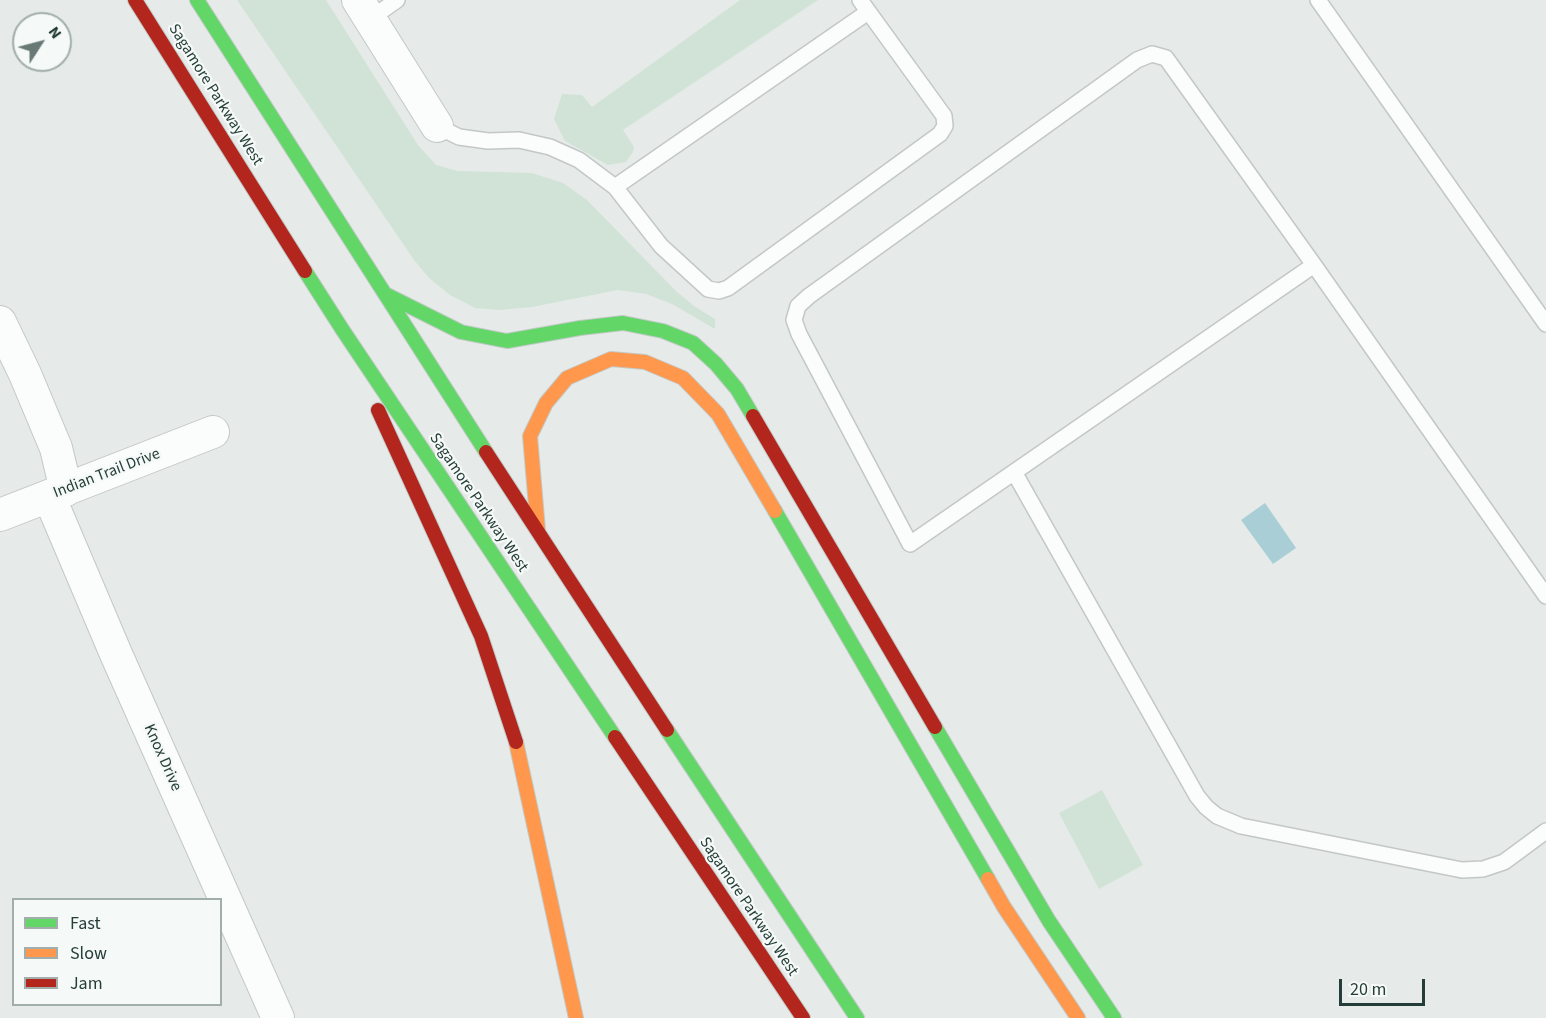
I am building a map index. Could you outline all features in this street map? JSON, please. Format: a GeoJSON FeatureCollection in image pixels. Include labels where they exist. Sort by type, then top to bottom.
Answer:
{"type":"FeatureCollection","features":[{"type":"Feature","properties":{"kind":"highway","name":"Sagamore Parkway West"},"geometry":{"type":"LineString","coordinates":[[135,0],[342,329],[803,1018]]}},
{"type":"Feature","properties":{"kind":"highway","name":"Sagamore Parkway West"},"geometry":{"type":"LineString","coordinates":[[197,0],[539,535],[857,1018]]}},
{"type":"Feature","properties":{"kind":"highway"},"geometry":{"type":"LineString","coordinates":[[387,295],[461,332],[507,341],[580,328],[623,324],[663,331],[693,343],[716,364],[737,389],[1049,921],[1114,1018]]}},
{"type":"Feature","properties":{"kind":"highway"},"geometry":{"type":"LineString","coordinates":[[342,329],[423,514],[481,636],[520,753],[576,1018]]}},
{"type":"Feature","properties":{"kind":"highway"},"geometry":{"type":"LineString","coordinates":[[539,535],[530,436],[546,403],[567,378],[611,359],[645,362],[683,378],[718,414],[1004,907],[1078,1018]]}},
{"type":"Feature","properties":{"kind":"street"},"geometry":{"type":"LineString","coordinates":[[364,10],[437,126]]}},
{"type":"Feature","properties":{"kind":"street","name":"Knox Drive"},"geometry":{"type":"LineString","coordinates":[[0,322],[56,448],[58,493],[140,707],[278,1018]]}},
{"type":"Feature","properties":{"kind":"street","name":"Indian Trail Drive"},"geometry":{"type":"LineString","coordinates":[[0,515],[213,432]]}},
{"type":"Feature","properties":{"kind":"lane"},"geometry":{"type":"LineString","coordinates":[[364,10],[398,0]]}},
{"type":"Feature","properties":{"kind":"lane"},"geometry":{"type":"LineString","coordinates":[[1318,0],[1546,324]]}},
{"type":"Feature","properties":{"kind":"lane"},"geometry":{"type":"LineString","coordinates":[[437,126],[459,137],[488,141],[519,140],[550,147],[579,160],[615,187],[661,246],[708,289],[719,291],[728,288],[940,134],[945,126],[944,116],[864,6],[615,187]]}},
{"type":"Feature","properties":{"kind":"lane"},"geometry":{"type":"LineString","coordinates":[[1314,265],[910,544],[799,334],[794,320],[798,306],[809,296],[1137,60],[1152,54],[1166,58],[1314,265],[1546,596]]}},
{"type":"Feature","properties":{"kind":"lane"},"geometry":{"type":"LineString","coordinates":[[1014,472],[1197,796],[1217,816],[1241,826],[1462,870],[1483,869],[1504,862],[1546,831]]}},
{"type":"Feature","properties":{"kind":"green space"},"geometry":{"type":"Polygon","coordinates":[[[237,0],[326,0],[418,145],[436,165],[458,171],[532,173],[563,183],[587,200],[676,291],[715,319],[715,329],[672,304],[646,294],[618,290],[532,307],[499,310],[475,308],[450,295],[429,278],[414,260],[237,0]]]}},
{"type":"Feature","properties":{"kind":"green space"},"geometry":{"type":"Polygon","coordinates":[[[740,0],[818,0],[623,130],[634,147],[626,162],[608,165],[565,141],[554,119],[562,94],[582,95],[592,107],[740,0]]]}},
{"type":"Feature","properties":{"kind":"green space"},"geometry":{"type":"Polygon","coordinates":[[[1102,790],[1143,865],[1099,889],[1059,813],[1102,790]]]}},
{"type":"Feature","properties":{"kind":"water"},"geometry":{"type":"Polygon","coordinates":[[[1265,503],[1296,548],[1273,564],[1241,520],[1265,503]]]}},
{"type":"Feature","properties":{"kind":"traffic: fast"},"geometry":{"type":"LineString","coordinates":[[197,0],[486,452]]}},
{"type":"Feature","properties":{"kind":"traffic: fast"},"geometry":{"type":"LineString","coordinates":[[305,271],[615,737]]}},
{"type":"Feature","properties":{"kind":"traffic: fast"},"geometry":{"type":"LineString","coordinates":[[387,295],[461,332],[507,341],[623,323],[663,331],[693,343],[716,364],[737,389],[753,416]]}},
{"type":"Feature","properties":{"kind":"traffic: fast"},"geometry":{"type":"LineString","coordinates":[[775,511],[988,879]]}},
{"type":"Feature","properties":{"kind":"traffic: fast"},"geometry":{"type":"LineString","coordinates":[[935,727],[1049,921],[1114,1018]]}},
{"type":"Feature","properties":{"kind":"traffic: fast"},"geometry":{"type":"LineString","coordinates":[[667,730],[857,1018]]}},
{"type":"Feature","properties":{"kind":"traffic: slow"},"geometry":{"type":"LineString","coordinates":[[538,530],[530,436],[546,403],[567,378],[611,359],[645,362],[683,378],[718,414],[775,511]]}},
{"type":"Feature","properties":{"kind":"traffic: slow"},"geometry":{"type":"LineString","coordinates":[[516,742],[576,1018]]}},
{"type":"Feature","properties":{"kind":"traffic: slow"},"geometry":{"type":"LineString","coordinates":[[988,879],[1078,1018]]}},
{"type":"Feature","properties":{"kind":"traffic: jam"},"geometry":{"type":"LineString","coordinates":[[135,0],[305,271]]}},
{"type":"Feature","properties":{"kind":"traffic: jam"},"geometry":{"type":"LineString","coordinates":[[378,410],[481,636],[516,742]]}},
{"type":"Feature","properties":{"kind":"traffic: jam"},"geometry":{"type":"LineString","coordinates":[[753,416],[935,727]]}},
{"type":"Feature","properties":{"kind":"traffic: jam"},"geometry":{"type":"LineString","coordinates":[[486,452],[667,730]]}},
{"type":"Feature","properties":{"kind":"traffic: jam"},"geometry":{"type":"LineString","coordinates":[[615,737],[803,1018]]}}]}
